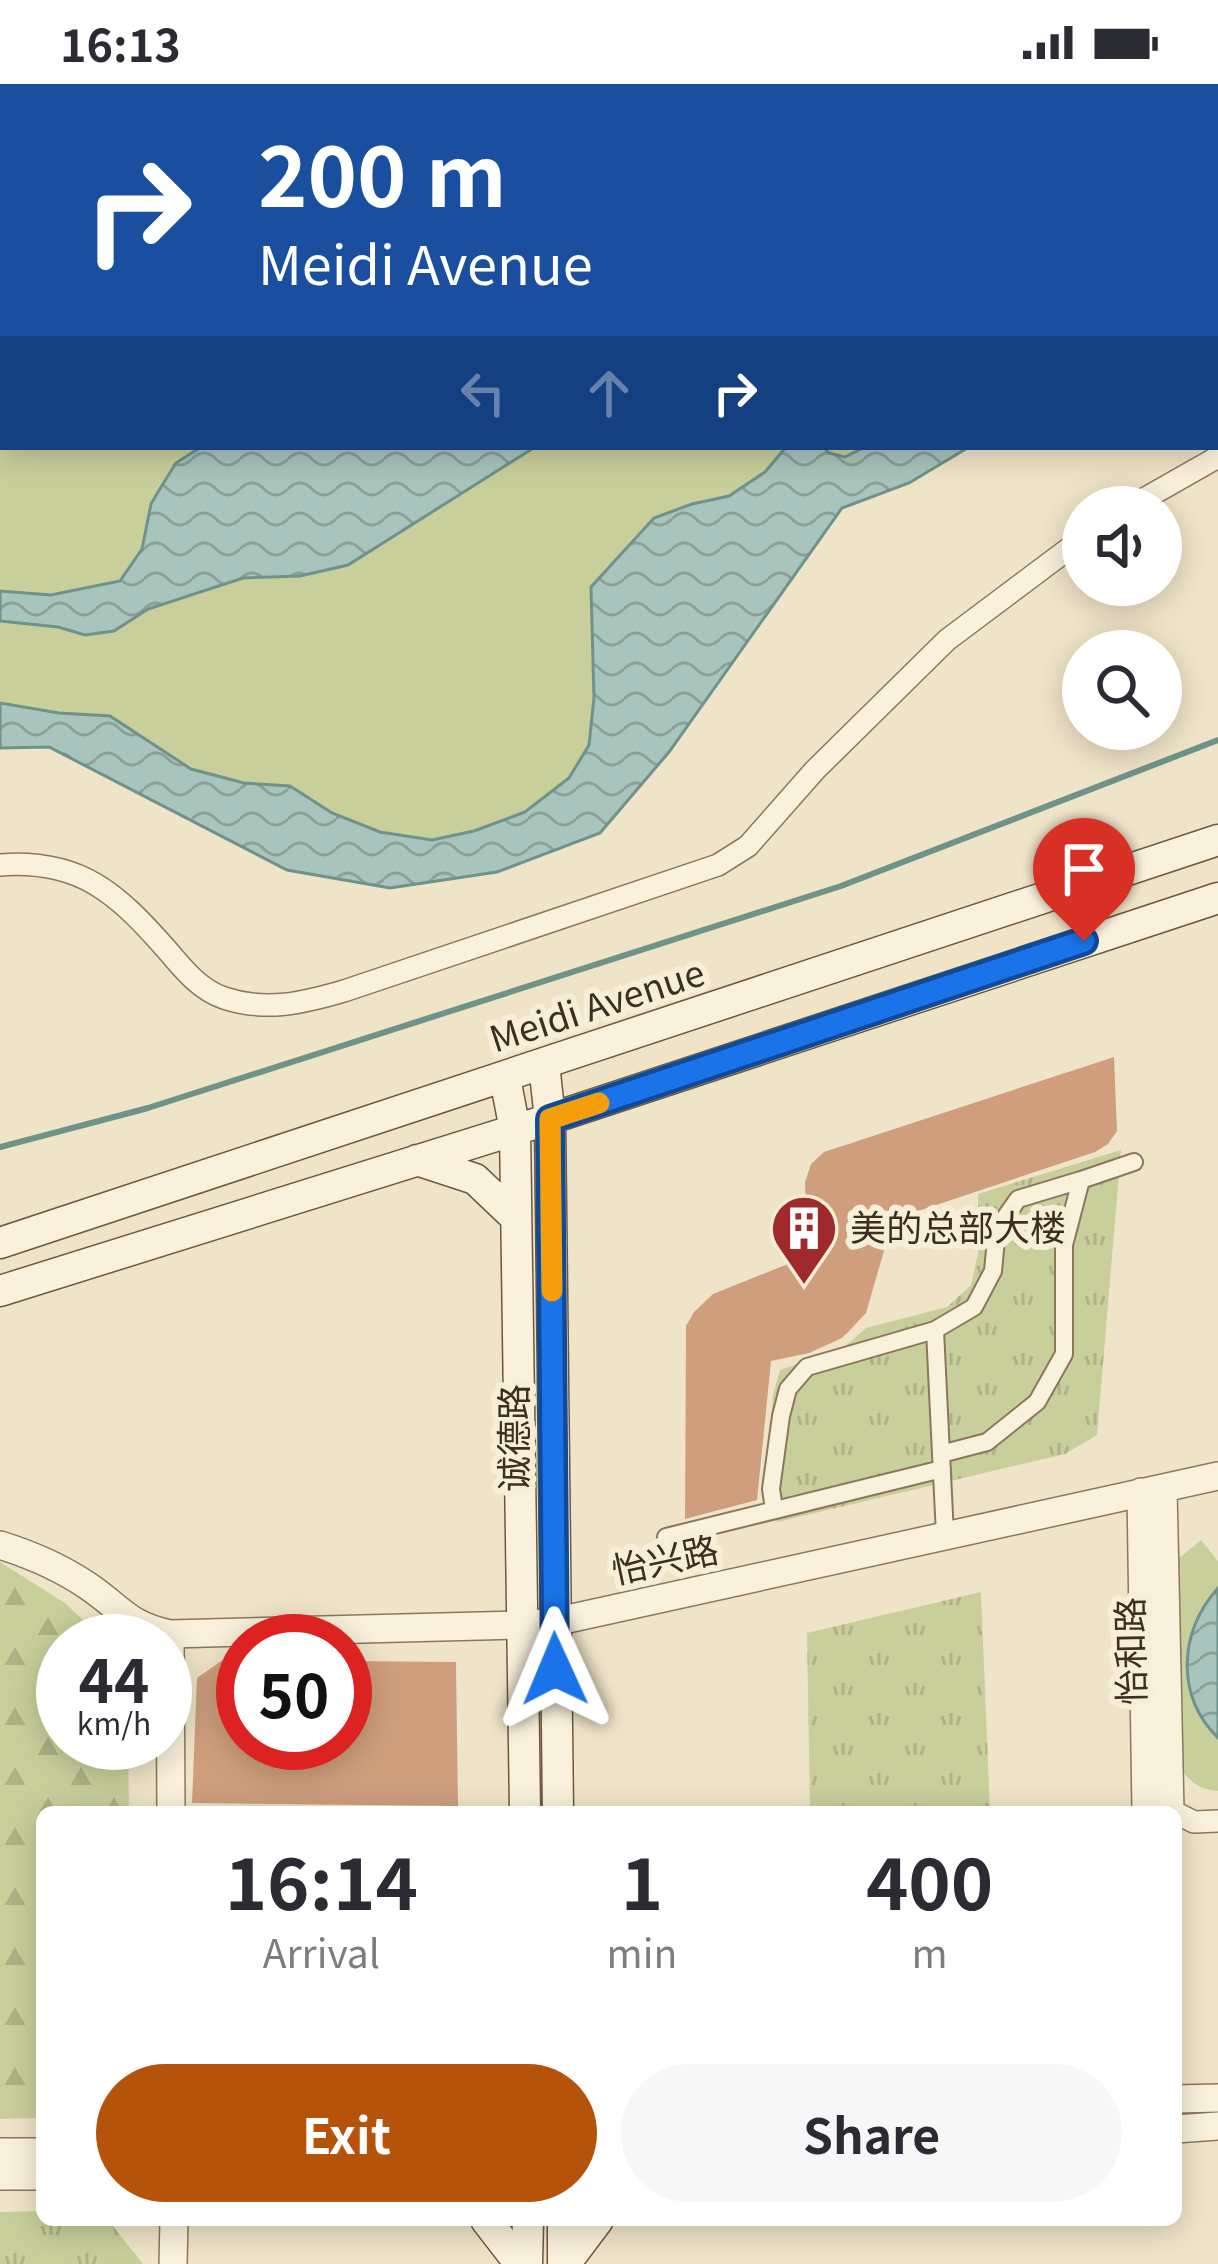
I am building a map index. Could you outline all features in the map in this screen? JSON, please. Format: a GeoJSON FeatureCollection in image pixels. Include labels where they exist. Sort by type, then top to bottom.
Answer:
{"type":"FeatureCollection","features":[{"type":"Feature","properties":{"kind":"main road","name":"Meidi Avenue"},"geometry":{"type":"LineString","coordinates":[[0,1243],[1218,840]]}},
{"type":"Feature","properties":{"kind":"main road"},"geometry":{"type":"LineString","coordinates":[[0,1291],[550,1119],[1218,898]]}},
{"type":"Feature","properties":{"kind":"main road","name":"诚德路"},"geometry":{"type":"LineString","coordinates":[[544,1064],[550,1119],[558,1806]]}},
{"type":"Feature","properties":{"kind":"main road","name":"诚德路"},"geometry":{"type":"LineString","coordinates":[[505,1078],[515,1130],[525,1806]]}},
{"type":"Feature","properties":{"kind":"main road"},"geometry":{"type":"LineString","coordinates":[[417,1160],[475,1179],[516,1219]]}},
{"type":"Feature","properties":{"kind":"main road"},"geometry":{"type":"LineString","coordinates":[[491,2226],[523,2264]]}},
{"type":"Feature","properties":{"kind":"main road"},"geometry":{"type":"LineString","coordinates":[[523,2264],[527,2226]]}},
{"type":"Feature","properties":{"kind":"main road"},"geometry":{"type":"LineString","coordinates":[[563,2226],[564,2264]]}},
{"type":"Feature","properties":{"kind":"main road"},"geometry":{"type":"LineString","coordinates":[[564,2264],[593,2226]]}},
{"type":"Feature","properties":{"kind":"street"},"geometry":{"type":"LineString","coordinates":[[1167,486],[1218,457]]}},
{"type":"Feature","properties":{"kind":"street"},"geometry":{"type":"LineString","coordinates":[[0,865],[58,866],[97,885],[137,915],[192,978],[219,997],[250,1005],[290,1006],[344,991],[679,879],[734,855],[748,846],[902,681],[1062,554]]}},
{"type":"Feature","properties":{"kind":"street"},"geometry":{"type":"LineString","coordinates":[[774,1509],[771,1489],[781,1416],[788,1389],[806,1367],[934,1330],[974,1306],[993,1270],[997,1228],[1018,1199],[1134,1162]]}},
{"type":"Feature","properties":{"kind":"street"},"geometry":{"type":"LineString","coordinates":[[666,1537],[942,1461],[987,1442],[1037,1402],[1064,1354],[1064,1245],[1081,1180]]}},
{"type":"Feature","properties":{"kind":"street"},"geometry":{"type":"LineString","coordinates":[[934,1330],[945,1535]]}},
{"type":"Feature","properties":{"kind":"street","name":"怡兴路"},"geometry":{"type":"LineString","coordinates":[[192,1633],[554,1622],[1218,1476]]}},
{"type":"Feature","properties":{"kind":"street","name":"怡和路"},"geometry":{"type":"LineString","coordinates":[[1152,1490],[1171,1806]]}},
{"type":"Feature","properties":{"kind":"street","name":"怡兴路"},"geometry":{"type":"LineString","coordinates":[[0,1545],[39,1557],[88,1586],[122,1614]]}},
{"type":"Feature","properties":{"kind":"street"},"geometry":{"type":"LineString","coordinates":[[171,1770],[171,1806]]}},
{"type":"Feature","properties":{"kind":"street"},"geometry":{"type":"LineString","coordinates":[[1182,1818],[1218,1821]]}},
{"type":"Feature","properties":{"kind":"street"},"geometry":{"type":"LineString","coordinates":[[1182,2099],[1218,2098]]}},
{"type":"Feature","properties":{"kind":"street"},"geometry":{"type":"LineString","coordinates":[[1182,2129],[1218,2126]]}},
{"type":"Feature","properties":{"kind":"street"},"geometry":{"type":"LineString","coordinates":[[0,2152],[36,2152]]}},
{"type":"Feature","properties":{"kind":"street"},"geometry":{"type":"LineString","coordinates":[[0,2176],[36,2176]]}},
{"type":"Feature","properties":{"kind":"street"},"geometry":{"type":"LineString","coordinates":[[173,2264],[174,2226]]}},
{"type":"Feature","properties":{"kind":"green space"},"geometry":{"type":"Polygon","coordinates":[[[0,450],[964,450],[909,483],[842,508],[669,752],[600,833],[497,872],[390,888],[287,870],[49,747],[0,748],[0,450]]]}},
{"type":"Feature","properties":{"kind":"green space"},"geometry":{"type":"Polygon","coordinates":[[[1121,1150],[1097,1435],[1065,1454],[777,1522],[765,1500],[773,1395],[780,1370],[843,1348],[866,1328],[947,1307],[971,1285],[978,1254],[978,1194],[1121,1150]]]}},
{"type":"Feature","properties":{"kind":"green space"},"geometry":{"type":"Polygon","coordinates":[[[1201,1540],[1218,1561],[1218,1588],[1197,1617],[1186,1668],[1189,1686],[1218,1738],[1218,1791],[1191,1780],[1173,1755],[1172,1564],[1201,1540]]]}},
{"type":"Feature","properties":{"kind":"green space"},"geometry":{"type":"Polygon","coordinates":[[[0,1562],[77,1614],[36,1614],[36,1770],[128,1770],[129,1806],[36,1806],[36,2118],[0,2119],[0,1562]]]}},
{"type":"Feature","properties":{"kind":"green space"},"geometry":{"type":"Polygon","coordinates":[[[981,1592],[990,1806],[810,1806],[807,1633],[981,1592]]]}},
{"type":"Feature","properties":{"kind":"green space"},"geometry":{"type":"Polygon","coordinates":[[[36,2211],[36,2226],[113,2226],[143,2264],[0,2264],[0,2212],[36,2211]]]}},
{"type":"Feature","properties":{"kind":"water"},"geometry":{"type":"Polygon","coordinates":[[[196,450],[530,450],[348,565],[300,576],[243,578],[148,609],[114,631],[85,635],[0,621],[0,591],[51,595],[120,581],[142,549],[151,504],[176,463],[196,450]]]}},
{"type":"Feature","properties":{"kind":"water"},"geometry":{"type":"Polygon","coordinates":[[[783,450],[826,450],[845,457],[859,450],[964,450],[909,483],[842,508],[669,752],[600,833],[497,872],[390,888],[287,870],[49,747],[0,748],[0,703],[110,716],[191,769],[244,783],[290,786],[332,813],[380,832],[432,840],[474,831],[525,812],[569,778],[589,745],[594,698],[591,587],[654,518],[729,496],[765,472],[783,450]]]}},
{"type":"Feature","properties":{"kind":"water"},"geometry":{"type":"Polygon","coordinates":[[[1218,1588],[1218,1738],[1194,1703],[1187,1663],[1196,1624],[1218,1588]]]}},
{"type":"Feature","properties":{"kind":"building","name":"美的总部大楼"},"geometry":{"type":"Polygon","coordinates":[[[1114,1057],[1117,1131],[1108,1144],[900,1221],[886,1244],[866,1313],[842,1338],[809,1353],[771,1361],[757,1500],[685,1519],[686,1326],[713,1294],[788,1264],[802,1252],[807,1240],[805,1182],[811,1164],[824,1152],[1114,1057]]]}},
{"type":"Feature","properties":{"kind":"building"},"geometry":{"type":"Polygon","coordinates":[[[372,1661],[456,1662],[458,1806],[192,1803],[197,1678],[216,1665],[216,1770],[372,1770],[372,1661]]]}},
{"type":"Feature","properties":{"kind":"waterway"},"geometry":{"type":"LineString","coordinates":[[0,1147],[148,1108],[841,886],[1218,740]]}},
{"type":"Feature","properties":{"kind":"slow traffic"},"geometry":{"type":"LineString","coordinates":[[552,1291],[550,1119],[599,1103]]}},
{"type":"Feature","properties":{"kind":"place","name":"美的总部大楼"},"geometry":{"type":"Point","coordinates":[804,1287]}},
{"type":"Feature","properties":{"kind":"route"},"geometry":{"type":"LineString","coordinates":[[555,1669],[550,1119],[1084,941]]}}]}
